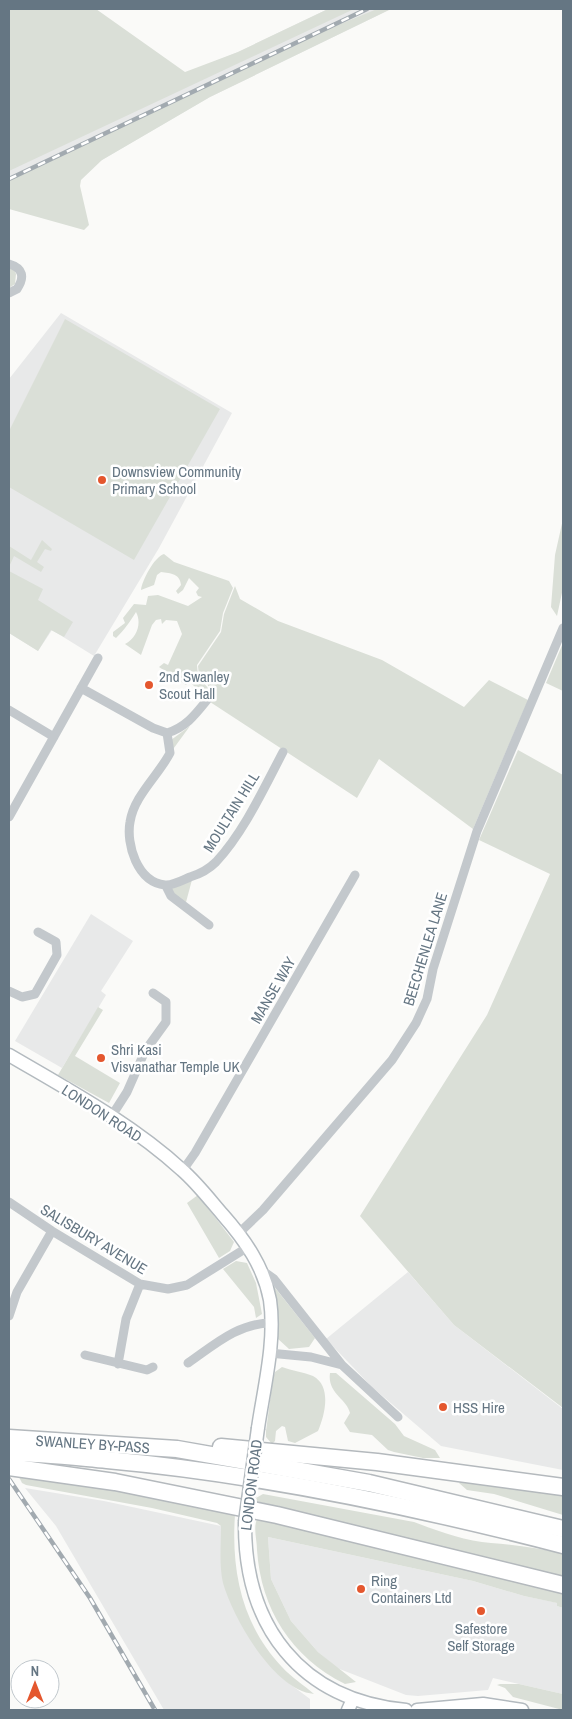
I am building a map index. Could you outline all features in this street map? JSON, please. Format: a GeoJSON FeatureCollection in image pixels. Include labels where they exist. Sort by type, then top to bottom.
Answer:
{"type":"FeatureCollection","features":[{"type":"Feature","properties":{"kind":"highway","name":"SWANLEY BY-PASS"},"geometry":{"type":"LineString","coordinates":[[9,1438],[177,1449]]}},
{"type":"Feature","properties":{"kind":"highway"},"geometry":{"type":"LineString","coordinates":[[177,1449],[202,1445],[387,1463],[563,1487]]}},
{"type":"Feature","properties":{"kind":"highway"},"geometry":{"type":"LineString","coordinates":[[177,1449],[369,1483],[563,1529]]}},
{"type":"Feature","properties":{"kind":"highway"},"geometry":{"type":"LineString","coordinates":[[9,1453],[169,1466],[267,1479],[372,1500],[563,1545]]}},
{"type":"Feature","properties":{"kind":"highway"},"geometry":{"type":"LineString","coordinates":[[9,1467],[115,1482],[277,1515],[563,1585]]}},
{"type":"Feature","properties":{"kind":"main road","name":"LONDON ROAD"},"geometry":{"type":"LineString","coordinates":[[9,1055],[111,1117],[182,1170],[239,1233],[248,1247],[262,1273],[270,1301],[271,1323],[269,1353],[245,1522],[246,1555],[251,1584],[260,1611],[270,1630],[290,1657],[304,1670],[351,1705],[406,1710]]}},
{"type":"Feature","properties":{"kind":"main road"},"geometry":{"type":"LineString","coordinates":[[418,1710],[483,1704],[522,1710]]}},
{"type":"Feature","properties":{"kind":"street"},"geometry":{"type":"LineString","coordinates":[[9,264],[16,266],[22,272],[23,278],[17,289],[9,292]]}},
{"type":"Feature","properties":{"kind":"street","name":"BEECHENLEA LANE"},"geometry":{"type":"LineString","coordinates":[[239,1233],[263,1210],[392,1060],[416,1023],[427,999],[433,969],[477,831],[563,628]]}},
{"type":"Feature","properties":{"kind":"street"},"geometry":{"type":"LineString","coordinates":[[9,817],[98,658]]}},
{"type":"Feature","properties":{"kind":"street"},"geometry":{"type":"LineString","coordinates":[[81,688],[153,728],[167,732],[178,729],[192,720],[207,700]]}},
{"type":"Feature","properties":{"kind":"street"},"geometry":{"type":"LineString","coordinates":[[9,710],[54,737]]}},
{"type":"Feature","properties":{"kind":"street"},"geometry":{"type":"LineString","coordinates":[[167,732],[170,753],[136,803],[131,815],[128,831],[129,841],[138,867],[157,883],[166,886],[172,896],[209,925]]}},
{"type":"Feature","properties":{"kind":"street","name":"MOULTAIN HILL"},"geometry":{"type":"LineString","coordinates":[[166,886],[205,872],[216,862],[247,818],[283,752]]}},
{"type":"Feature","properties":{"kind":"street","name":"MANSE WAY"},"geometry":{"type":"LineString","coordinates":[[182,1170],[195,1153],[355,874]]}},
{"type":"Feature","properties":{"kind":"street"},"geometry":{"type":"LineString","coordinates":[[9,991],[22,997],[35,994],[57,955],[56,942],[38,932]]}},
{"type":"Feature","properties":{"kind":"street"},"geometry":{"type":"LineString","coordinates":[[111,1117],[127,1092],[145,1052],[166,1022],[166,1002],[153,992]]}},
{"type":"Feature","properties":{"kind":"street","name":"SALISBURY AVENUE"},"geometry":{"type":"LineString","coordinates":[[9,1202],[52,1231],[140,1284],[168,1289],[187,1285],[248,1247]]}},
{"type":"Feature","properties":{"kind":"street"},"geometry":{"type":"LineString","coordinates":[[9,1316],[18,1292],[52,1231]]}},
{"type":"Feature","properties":{"kind":"street","name":"LONDON ROAD"},"geometry":{"type":"LineString","coordinates":[[262,1273],[274,1279],[342,1365],[398,1417]]}},
{"type":"Feature","properties":{"kind":"street"},"geometry":{"type":"LineString","coordinates":[[118,1364],[126,1319],[140,1284]]}},
{"type":"Feature","properties":{"kind":"street"},"geometry":{"type":"LineString","coordinates":[[188,1363],[238,1329],[250,1324],[271,1323]]}},
{"type":"Feature","properties":{"kind":"street","name":"LONDON ROAD"},"geometry":{"type":"LineString","coordinates":[[269,1353],[311,1357],[342,1365]]}},
{"type":"Feature","properties":{"kind":"street"},"geometry":{"type":"LineString","coordinates":[[85,1355],[147,1370],[153,1367]]}},
{"type":"Feature","properties":{"kind":"shaded area"},"geometry":{"type":"Polygon","coordinates":[[[9,9],[96,9],[185,72],[238,52],[328,9],[354,9],[9,171],[9,9]]]}},
{"type":"Feature","properties":{"kind":"shaded area"},"geometry":{"type":"Polygon","coordinates":[[[328,9],[391,9],[210,97],[102,160],[9,208],[9,146],[238,52],[328,9]]]}},
{"type":"Feature","properties":{"kind":"shaded area"},"geometry":{"type":"Polygon","coordinates":[[[377,9],[391,9],[210,97],[102,160],[81,180],[80,186],[89,225],[84,230],[9,209],[9,181],[302,40],[377,9]]]}},
{"type":"Feature","properties":{"kind":"shaded area"},"geometry":{"type":"Polygon","coordinates":[[[9,268],[14,269],[16,274],[15,284],[9,288],[9,268]]]}},
{"type":"Feature","properties":{"kind":"shaded area","name":"Downsview Community Primary School"},"geometry":{"type":"Polygon","coordinates":[[[61,313],[232,413],[159,548],[94,656],[52,630],[38,651],[9,633],[9,379],[61,313]]]}},
{"type":"Feature","properties":{"kind":"shaded area","name":"Downsview Community Primary School"},"geometry":{"type":"Polygon","coordinates":[[[65,319],[220,409],[134,560],[9,487],[9,431],[65,319]]]}},
{"type":"Feature","properties":{"kind":"shaded area"},"geometry":{"type":"Polygon","coordinates":[[[563,519],[563,588],[557,616],[551,607],[555,555],[563,519]]]}},
{"type":"Feature","properties":{"kind":"shaded area"},"geometry":{"type":"Polygon","coordinates":[[[42,540],[52,549],[51,551],[45,549],[37,562],[44,567],[41,572],[14,556],[9,567],[9,546],[31,560],[42,540]]]}},
{"type":"Feature","properties":{"kind":"shaded area"},"geometry":{"type":"Polygon","coordinates":[[[164,554],[174,562],[229,581],[233,588],[223,613],[220,631],[197,665],[198,676],[208,688],[208,685],[199,675],[198,666],[221,632],[224,614],[235,586],[240,599],[278,621],[382,660],[464,707],[489,680],[528,700],[473,829],[379,759],[357,798],[207,700],[207,695],[204,697],[194,691],[195,687],[190,682],[186,685],[159,667],[164,663],[168,665],[182,634],[177,621],[166,620],[162,624],[161,619],[156,620],[152,625],[141,655],[125,644],[133,638],[137,630],[138,616],[136,612],[119,635],[116,638],[113,636],[113,632],[125,623],[123,618],[134,604],[146,605],[148,596],[158,595],[188,606],[202,597],[198,596],[196,592],[199,588],[189,578],[183,590],[178,594],[176,591],[181,585],[179,578],[165,572],[157,575],[154,585],[141,590],[149,570],[156,560],[164,554]]]}},
{"type":"Feature","properties":{"kind":"shaded area"},"geometry":{"type":"Polygon","coordinates":[[[9,571],[43,589],[38,600],[73,622],[64,637],[51,630],[38,651],[9,633],[9,571]]]}},
{"type":"Feature","properties":{"kind":"shaded area"},"geometry":{"type":"Polygon","coordinates":[[[563,643],[563,691],[546,683],[563,643]]]}},
{"type":"Feature","properties":{"kind":"shaded area"},"geometry":{"type":"Polygon","coordinates":[[[190,726],[171,752],[171,740],[190,726]]]}},
{"type":"Feature","properties":{"kind":"shaded area"},"geometry":{"type":"Polygon","coordinates":[[[518,750],[563,775],[563,1408],[454,1325],[360,1216],[487,1015],[550,874],[479,840],[518,750]]]}},
{"type":"Feature","properties":{"kind":"shaded area"},"geometry":{"type":"Polygon","coordinates":[[[193,876],[185,906],[166,886],[193,876]]]}},
{"type":"Feature","properties":{"kind":"shaded area"},"geometry":{"type":"Polygon","coordinates":[[[91,914],[133,941],[101,991],[106,995],[62,1068],[15,1041],[91,914]]]}},
{"type":"Feature","properties":{"kind":"shaded area"},"geometry":{"type":"Polygon","coordinates":[[[98,1007],[103,1010],[75,1056],[120,1083],[109,1103],[58,1075],[98,1007]]]}},
{"type":"Feature","properties":{"kind":"shaded area"},"geometry":{"type":"Polygon","coordinates":[[[198,1195],[234,1242],[230,1251],[219,1258],[187,1203],[198,1195]]]}},
{"type":"Feature","properties":{"kind":"shaded area"},"geometry":{"type":"Polygon","coordinates":[[[236,1261],[247,1263],[256,1283],[262,1314],[256,1318],[254,1307],[223,1269],[236,1261]]]}},
{"type":"Feature","properties":{"kind":"shaded area"},"geometry":{"type":"Polygon","coordinates":[[[408,1272],[454,1325],[563,1409],[563,1470],[441,1446],[372,1387],[326,1339],[408,1272]]]}},
{"type":"Feature","properties":{"kind":"shaded area"},"geometry":{"type":"Polygon","coordinates":[[[272,1284],[315,1338],[309,1347],[289,1349],[277,1338],[272,1284]]]}},
{"type":"Feature","properties":{"kind":"shaded area"},"geometry":{"type":"Polygon","coordinates":[[[282,1367],[313,1376],[319,1381],[325,1394],[325,1409],[318,1431],[295,1443],[288,1441],[285,1427],[282,1426],[276,1431],[275,1441],[272,1444],[266,1437],[266,1431],[273,1378],[275,1372],[282,1367]]]}},
{"type":"Feature","properties":{"kind":"shaded area"},"geometry":{"type":"Polygon","coordinates":[[[330,1373],[336,1373],[395,1424],[404,1436],[435,1450],[440,1458],[423,1458],[394,1452],[388,1450],[372,1435],[350,1432],[344,1423],[350,1413],[331,1386],[330,1373]]]}},
{"type":"Feature","properties":{"kind":"shaded area"},"geometry":{"type":"Polygon","coordinates":[[[26,1473],[233,1512],[235,1515],[234,1536],[238,1577],[248,1615],[268,1651],[286,1671],[314,1694],[299,1690],[270,1667],[257,1650],[236,1615],[223,1583],[221,1526],[217,1523],[152,1508],[26,1485],[22,1483],[18,1475],[26,1473]]]}},
{"type":"Feature","properties":{"kind":"shaded area"},"geometry":{"type":"Polygon","coordinates":[[[461,1481],[563,1495],[563,1515],[494,1494],[467,1490],[459,1483],[461,1481]]]}},
{"type":"Feature","properties":{"kind":"shaded area"},"geometry":{"type":"Polygon","coordinates":[[[25,1488],[104,1501],[221,1526],[223,1581],[286,1681],[310,1699],[310,1710],[164,1710],[56,1526],[25,1488]]]}},
{"type":"Feature","properties":{"kind":"shaded area"},"geometry":{"type":"Polygon","coordinates":[[[263,1494],[414,1522],[462,1538],[481,1542],[527,1547],[563,1554],[563,1577],[256,1501],[256,1498],[263,1494]]]}},
{"type":"Feature","properties":{"kind":"shaded area"},"geometry":{"type":"Polygon","coordinates":[[[257,1519],[266,1519],[563,1592],[563,1608],[557,1606],[557,1603],[524,1596],[473,1581],[268,1537],[271,1579],[291,1621],[318,1652],[356,1682],[345,1684],[309,1660],[294,1645],[272,1611],[260,1572],[255,1530],[257,1519]]]}},
{"type":"Feature","properties":{"kind":"shaded area"},"geometry":{"type":"Polygon","coordinates":[[[268,1537],[473,1581],[524,1596],[558,1603],[557,1606],[563,1608],[563,1694],[493,1678],[488,1690],[418,1696],[406,1695],[337,1668],[318,1652],[291,1621],[271,1579],[268,1537]]]}},
{"type":"Feature","properties":{"kind":"shaded area"},"geometry":{"type":"Polygon","coordinates":[[[519,1684],[563,1694],[563,1710],[513,1697],[505,1688],[497,1685],[519,1684]]]}},
{"type":"Feature","properties":{"kind":"railway"},"geometry":{"type":"LineString","coordinates":[[9,179],[367,9]]}},
{"type":"Feature","properties":{"kind":"railway"},"geometry":{"type":"LineString","coordinates":[[9,1479],[90,1598],[155,1710]]}},
{"type":"Feature","properties":{"kind":"place","name":"Downsview Community Primary School"},"geometry":{"type":"Point","coordinates":[102,480]}},
{"type":"Feature","properties":{"kind":"place","name":"2nd Swanley Scout Hall"},"geometry":{"type":"Point","coordinates":[149,685]}},
{"type":"Feature","properties":{"kind":"place","name":"Shri Kasi Visvanathar Temple UK"},"geometry":{"type":"Point","coordinates":[101,1058]}},
{"type":"Feature","properties":{"kind":"place","name":"HSS Hire"},"geometry":{"type":"Point","coordinates":[443,1407]}},
{"type":"Feature","properties":{"kind":"place","name":"Ring Containers Ltd"},"geometry":{"type":"Point","coordinates":[361,1589]}},
{"type":"Feature","properties":{"kind":"place","name":"Safestore Self Storage"},"geometry":{"type":"Point","coordinates":[481,1611]}}]}
